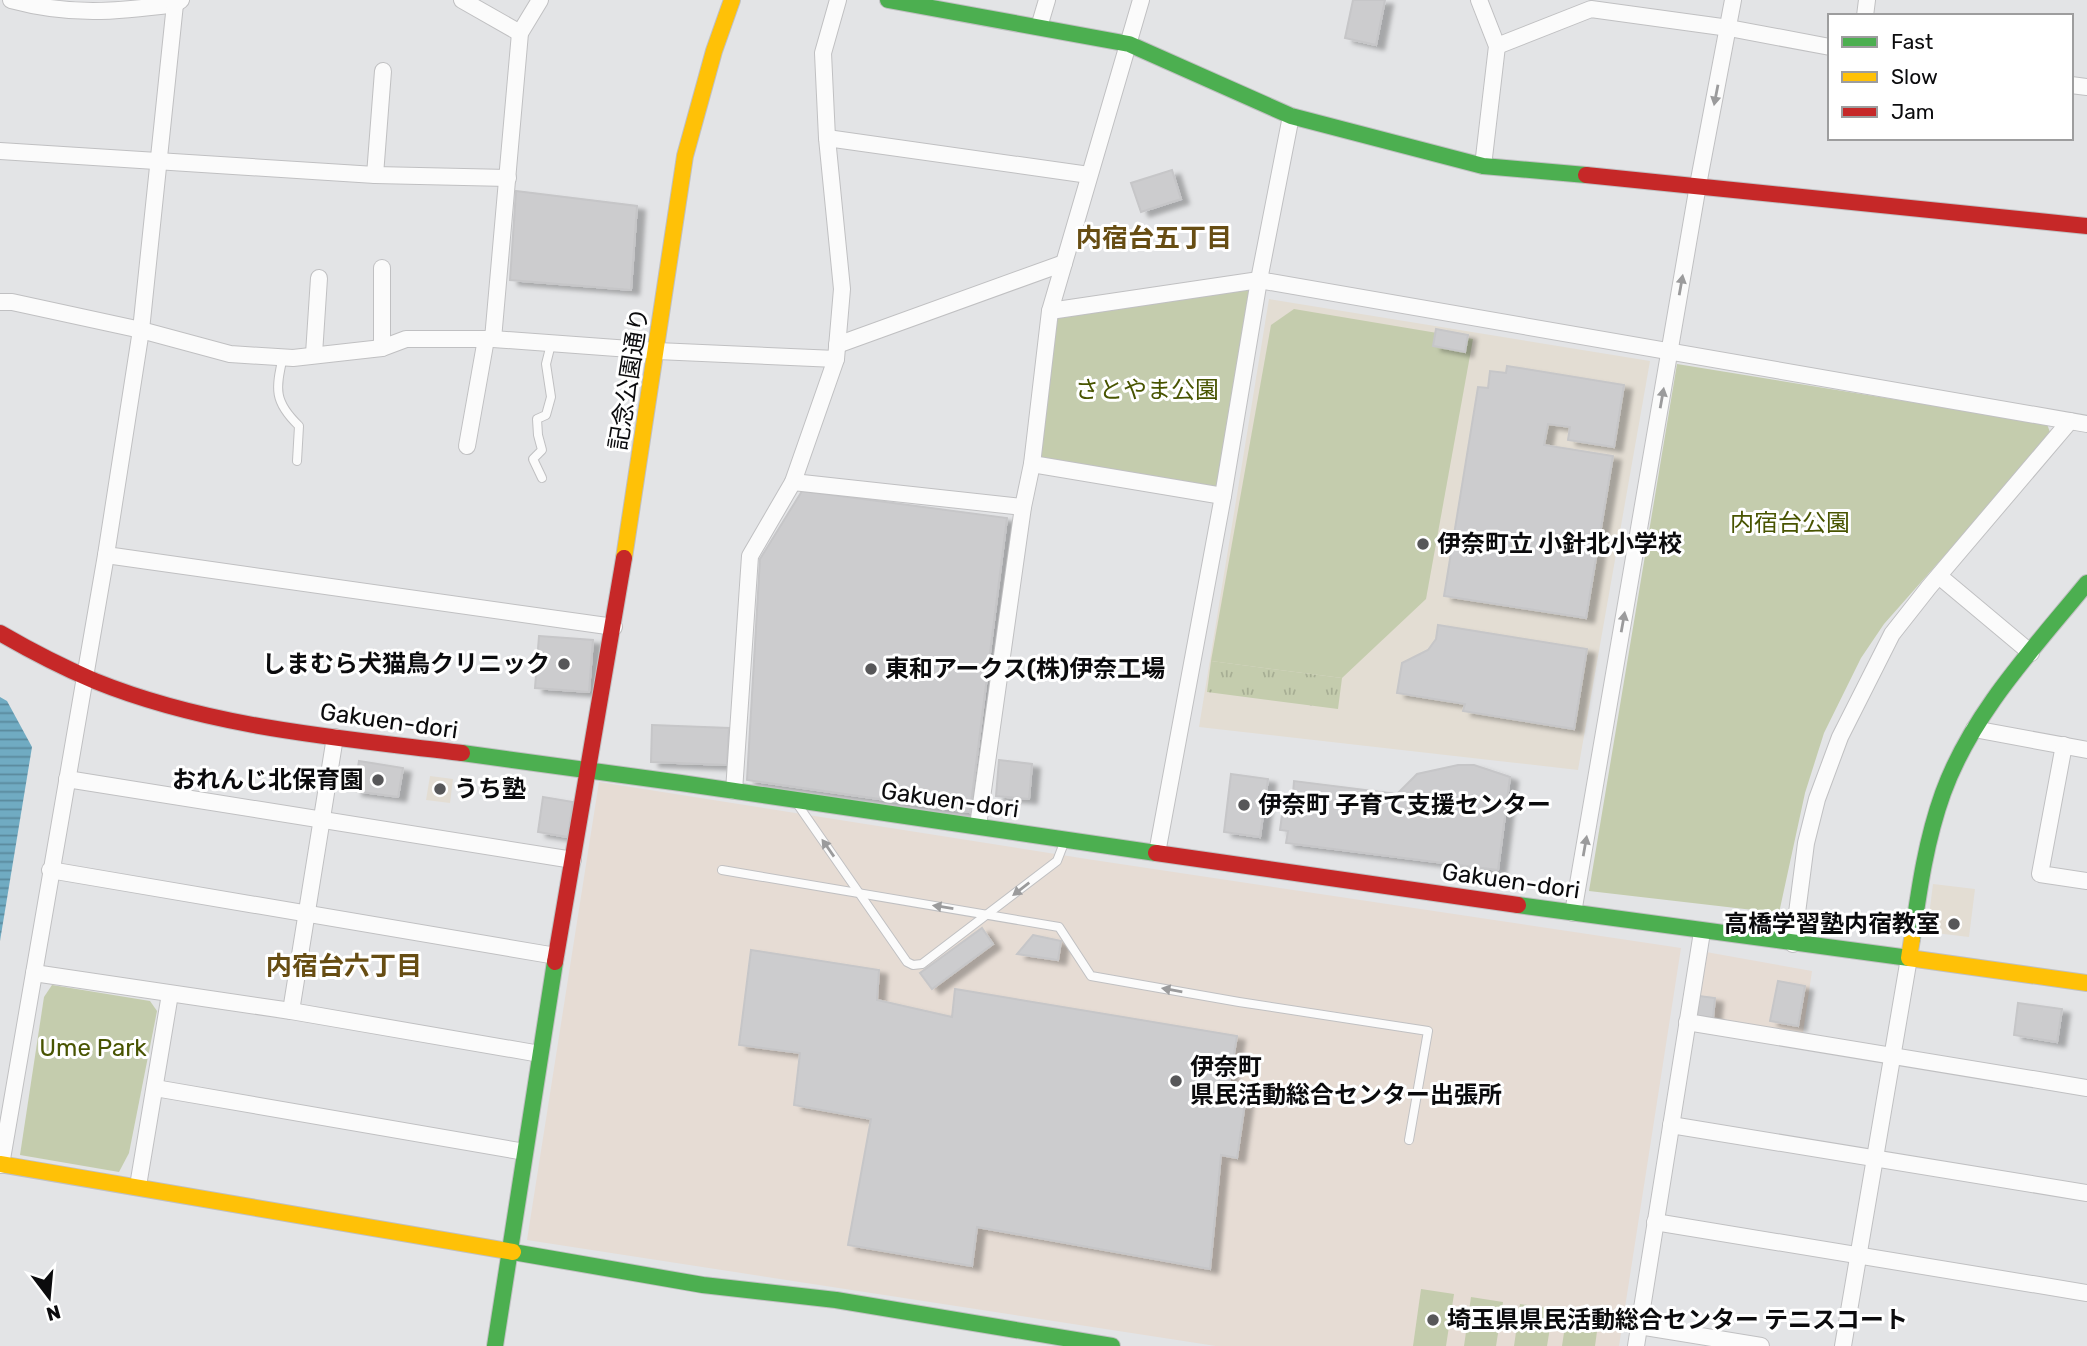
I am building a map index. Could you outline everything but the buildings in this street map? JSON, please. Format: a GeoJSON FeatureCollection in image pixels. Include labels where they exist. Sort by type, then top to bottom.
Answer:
{"type":"FeatureCollection","features":[{"type":"Feature","properties":{"kind":"street"},"geometry":{"type":"LineString","coordinates":[[11,0],[45,9],[116,12],[178,2],[141,330],[106,555],[0,1165],[138,1186],[703,1285],[848,1302],[1112,1346]]}},
{"type":"Feature","properties":{"kind":"street"},"geometry":{"type":"LineString","coordinates":[[462,0],[520,33]]}},
{"type":"Feature","properties":{"kind":"street"},"geometry":{"type":"LineString","coordinates":[[467,446],[490,339],[508,178],[520,33],[540,0]]}},
{"type":"Feature","properties":{"kind":"street","name":"記念公園通り"},"geometry":{"type":"LineString","coordinates":[[495,1346],[556,956],[614,627],[685,156],[714,51],[732,0]]}},
{"type":"Feature","properties":{"kind":"street"},"geometry":{"type":"LineString","coordinates":[[734,791],[750,556],[793,482],[837,352],[842,289],[827,138],[823,53],[838,0]]}},
{"type":"Feature","properties":{"kind":"street"},"geometry":{"type":"LineString","coordinates":[[888,0],[948,4],[1039,27],[1129,44],[1291,116],[1483,166],[1698,185],[2087,226]]}},
{"type":"Feature","properties":{"kind":"street"},"geometry":{"type":"LineString","coordinates":[[1039,27],[1047,0]]}},
{"type":"Feature","properties":{"kind":"street"},"geometry":{"type":"LineString","coordinates":[[978,826],[1023,507],[1032,464],[1050,311],[1141,0]]}},
{"type":"Feature","properties":{"kind":"street"},"geometry":{"type":"LineString","coordinates":[[1479,0],[1497,46],[1483,166]]}},
{"type":"Feature","properties":{"kind":"street"},"geometry":{"type":"LineString","coordinates":[[1573,913],[1698,185],[1733,0]]}},
{"type":"Feature","properties":{"kind":"street"},"geometry":{"type":"LineString","coordinates":[[1497,46],[1591,9],[1729,28],[1828,47]]}},
{"type":"Feature","properties":{"kind":"street"},"geometry":{"type":"LineString","coordinates":[[374,174],[383,71]]}},
{"type":"Feature","properties":{"kind":"street"},"geometry":{"type":"LineString","coordinates":[[1157,853],[1291,116]]}},
{"type":"Feature","properties":{"kind":"street"},"geometry":{"type":"LineString","coordinates":[[827,138],[1089,175]]}},
{"type":"Feature","properties":{"kind":"street"},"geometry":{"type":"LineString","coordinates":[[0,151],[374,174],[508,178]]}},
{"type":"Feature","properties":{"kind":"street"},"geometry":{"type":"LineString","coordinates":[[0,302],[12,302],[141,330],[230,354],[293,358],[382,348],[406,339],[490,339],[657,351],[837,352],[1064,263]]}},
{"type":"Feature","properties":{"kind":"street"},"geometry":{"type":"LineString","coordinates":[[382,268],[382,348]]}},
{"type":"Feature","properties":{"kind":"street"},"geometry":{"type":"LineString","coordinates":[[314,354],[319,278]]}},
{"type":"Feature","properties":{"kind":"street"},"geometry":{"type":"LineString","coordinates":[[1050,311],[1259,281],[2087,424]]}},
{"type":"Feature","properties":{"kind":"street"},"geometry":{"type":"LineString","coordinates":[[1793,944],[1806,843],[1816,799],[1840,737],[1892,634],[2070,421]]}},
{"type":"Feature","properties":{"kind":"street"},"geometry":{"type":"LineString","coordinates":[[1032,464],[1223,496]]}},
{"type":"Feature","properties":{"kind":"street"},"geometry":{"type":"LineString","coordinates":[[793,482],[1023,507]]}},
{"type":"Feature","properties":{"kind":"street"},"geometry":{"type":"LineString","coordinates":[[106,555],[614,627]]}},
{"type":"Feature","properties":{"kind":"street"},"geometry":{"type":"LineString","coordinates":[[1939,576],[2031,653]]}},
{"type":"Feature","properties":{"kind":"street"},"geometry":{"type":"LineString","coordinates":[[1843,1346],[1927,850],[1944,791],[1973,729],[1996,696],[2086,585]]}},
{"type":"Feature","properties":{"kind":"street","name":"Gakuen-dori"},"geometry":{"type":"LineString","coordinates":[[0,633],[85,679],[138,698],[243,723],[589,770],[1702,932],[2087,983]]}},
{"type":"Feature","properties":{"kind":"street"},"geometry":{"type":"LineString","coordinates":[[1973,729],[2087,750]]}},
{"type":"Feature","properties":{"kind":"street"},"geometry":{"type":"LineString","coordinates":[[291,1011],[335,737]]}},
{"type":"Feature","properties":{"kind":"street"},"geometry":{"type":"LineString","coordinates":[[2064,746],[2040,874],[2087,881]]}},
{"type":"Feature","properties":{"kind":"street"},"geometry":{"type":"LineString","coordinates":[[67,779],[573,860]]}},
{"type":"Feature","properties":{"kind":"street"},"geometry":{"type":"LineString","coordinates":[[50,870],[556,956]]}},
{"type":"Feature","properties":{"kind":"street"},"geometry":{"type":"LineString","coordinates":[[1636,1346],[1702,932]]}},
{"type":"Feature","properties":{"kind":"street"},"geometry":{"type":"LineString","coordinates":[[34,973],[291,1011],[540,1054]]}},
{"type":"Feature","properties":{"kind":"street"},"geometry":{"type":"LineString","coordinates":[[138,1186],[170,994]]}},
{"type":"Feature","properties":{"kind":"street"},"geometry":{"type":"LineString","coordinates":[[1687,1022],[2087,1088]]}},
{"type":"Feature","properties":{"kind":"street"},"geometry":{"type":"LineString","coordinates":[[155,1088],[524,1152]]}},
{"type":"Feature","properties":{"kind":"street"},"geometry":{"type":"LineString","coordinates":[[1671,1125],[2087,1193]]}},
{"type":"Feature","properties":{"kind":"street"},"geometry":{"type":"LineString","coordinates":[[1656,1222],[2087,1293]]}},
{"type":"Feature","properties":{"kind":"street"},"geometry":{"type":"LineString","coordinates":[[1639,1326],[1761,1346]]}},
{"type":"Feature","properties":{"kind":"lane"},"geometry":{"type":"LineString","coordinates":[[542,478],[533,459],[542,450],[537,419],[546,415],[551,397],[546,364],[551,344]]}},
{"type":"Feature","properties":{"kind":"lane"},"geometry":{"type":"LineString","coordinates":[[283,356],[278,398],[284,411],[299,426],[297,461]]}},
{"type":"Feature","properties":{"kind":"lane"},"geometry":{"type":"LineString","coordinates":[[796,802],[907,962],[913,965],[922,964],[1057,861],[1065,840]]}},
{"type":"Feature","properties":{"kind":"lane"},"geometry":{"type":"LineString","coordinates":[[722,870],[1059,928],[1091,976],[1428,1031],[1409,1140]]}},
{"type":"Feature","properties":{"kind":"shaded area","name":"伊奈町立 小針北小学校"},"geometry":{"type":"Polygon","coordinates":[[[1269,299],[1650,361],[1578,770],[1199,727],[1269,299]]]}},
{"type":"Feature","properties":{"kind":"shaded area","name":"うち塾"},"geometry":{"type":"Polygon","coordinates":[[[430,776],[453,779],[450,803],[426,800],[430,776]]]}},
{"type":"Feature","properties":{"kind":"shaded area"},"geometry":{"type":"Polygon","coordinates":[[[599,782],[1087,859],[1681,948],[1619,1346],[1216,1346],[527,1240],[599,782]]]}},
{"type":"Feature","properties":{"kind":"shaded area"},"geometry":{"type":"Polygon","coordinates":[[[1933,884],[1975,889],[1969,937],[1927,932],[1933,884]]]}},
{"type":"Feature","properties":{"kind":"shaded area"},"geometry":{"type":"Polygon","coordinates":[[[1706,952],[1812,971],[1803,1033],[1695,1018],[1706,952]]]}},
{"type":"Feature","properties":{"kind":"green space","name":"さとやま公園"},"geometry":{"type":"Polygon","coordinates":[[[1259,280],[1223,496],[1032,464],[1050,311],[1259,280]]]}},
{"type":"Feature","properties":{"kind":"green space"},"geometry":{"type":"Polygon","coordinates":[[[1294,309],[1473,339],[1426,599],[1342,678],[1211,661],[1271,325],[1294,309]]]}},
{"type":"Feature","properties":{"kind":"green space","name":"内宿台公園"},"geometry":{"type":"Polygon","coordinates":[[[1677,364],[2047,424],[2051,435],[1884,624],[1861,658],[1824,733],[1805,793],[1779,913],[1589,891],[1677,364]]]}},
{"type":"Feature","properties":{"kind":"green space"},"geometry":{"type":"Polygon","coordinates":[[[1211,661],[1342,678],[1338,709],[1207,692],[1211,661]]]}},
{"type":"Feature","properties":{"kind":"green space","name":"Ume Park"},"geometry":{"type":"Polygon","coordinates":[[[52,985],[150,1001],[157,1011],[129,1153],[119,1172],[20,1155],[44,997],[52,985]]]}},
{"type":"Feature","properties":{"kind":"green space","name":"埼玉県県民活動総合センター テニスコート"},"geometry":{"type":"Polygon","coordinates":[[[1421,1289],[1454,1294],[1446,1346],[1413,1346],[1421,1289]]]}},
{"type":"Feature","properties":{"kind":"green space","name":"埼玉県県民活動総合センター テニスコート"},"geometry":{"type":"Polygon","coordinates":[[[1471,1297],[1503,1302],[1496,1346],[1464,1346],[1471,1297]]]}},
{"type":"Feature","properties":{"kind":"green space","name":"埼玉県県民活動総合センター テニスコート"},"geometry":{"type":"Polygon","coordinates":[[[1520,1304],[1553,1309],[1547,1346],[1514,1346],[1520,1304]]]}},
{"type":"Feature","properties":{"kind":"green space","name":"埼玉県県民活動総合センター テニスコート"},"geometry":{"type":"Polygon","coordinates":[[[1567,1313],[1599,1317],[1595,1346],[1562,1346],[1567,1313]]]}},
{"type":"Feature","properties":{"kind":"water"},"geometry":{"type":"Polygon","coordinates":[[[0,697],[7,701],[32,747],[0,941],[0,697]]]}},
{"type":"Feature","properties":{"kind":"traffic: fast"},"geometry":{"type":"LineString","coordinates":[[888,0],[1129,44],[1291,116],[1483,166],[1586,175]]}},
{"type":"Feature","properties":{"kind":"traffic: fast"},"geometry":{"type":"LineString","coordinates":[[1912,939],[1932,829],[1955,764],[2006,682],[2087,583]]}},
{"type":"Feature","properties":{"kind":"traffic: fast"},"geometry":{"type":"LineString","coordinates":[[462,753],[1156,853]]}},
{"type":"Feature","properties":{"kind":"traffic: fast"},"geometry":{"type":"LineString","coordinates":[[1518,905],[1909,958]]}},
{"type":"Feature","properties":{"kind":"traffic: fast"},"geometry":{"type":"LineString","coordinates":[[495,1346],[555,962]]}},
{"type":"Feature","properties":{"kind":"traffic: fast"},"geometry":{"type":"LineString","coordinates":[[513,1252],[703,1285],[836,1300],[1112,1346]]}},
{"type":"Feature","properties":{"kind":"traffic: slow"},"geometry":{"type":"LineString","coordinates":[[624,558],[685,156],[714,51],[732,0]]}},
{"type":"Feature","properties":{"kind":"traffic: slow"},"geometry":{"type":"LineString","coordinates":[[1912,939],[1909,958],[2087,983]]}},
{"type":"Feature","properties":{"kind":"traffic: slow"},"geometry":{"type":"LineString","coordinates":[[0,1164],[513,1252]]}},
{"type":"Feature","properties":{"kind":"traffic: jam"},"geometry":{"type":"LineString","coordinates":[[1586,175],[2087,226]]}},
{"type":"Feature","properties":{"kind":"traffic: jam"},"geometry":{"type":"LineString","coordinates":[[555,962],[624,558]]}},
{"type":"Feature","properties":{"kind":"traffic: jam"},"geometry":{"type":"LineString","coordinates":[[0,633],[95,681],[184,710],[276,729],[462,753]]}},
{"type":"Feature","properties":{"kind":"traffic: jam"},"geometry":{"type":"LineString","coordinates":[[1156,853],[1518,905]]}},
{"type":"Feature","properties":{"kind":"place","name":"伊奈町立 小針北小学校"},"geometry":{"type":"Point","coordinates":[1423,544]}},
{"type":"Feature","properties":{"kind":"place","name":"しまむら犬猫鳥クリニック"},"geometry":{"type":"Point","coordinates":[564,664]}},
{"type":"Feature","properties":{"kind":"place","name":"東和アークス(株)伊奈工場"},"geometry":{"type":"Point","coordinates":[871,669]}},
{"type":"Feature","properties":{"kind":"place","name":"おれんじ北保育園"},"geometry":{"type":"Point","coordinates":[378,780]}},
{"type":"Feature","properties":{"kind":"place","name":"うち塾"},"geometry":{"type":"Point","coordinates":[440,789]}},
{"type":"Feature","properties":{"kind":"place","name":"伊奈町 子育て支援センター"},"geometry":{"type":"Point","coordinates":[1244,805]}},
{"type":"Feature","properties":{"kind":"place","name":"高橋学習塾内宿教室"},"geometry":{"type":"Point","coordinates":[1954,924]}},
{"type":"Feature","properties":{"kind":"place","name":"伊奈町 県民活動総合センター出張所"},"geometry":{"type":"Point","coordinates":[1176,1081]}},
{"type":"Feature","properties":{"kind":"place","name":"埼玉県県民活動総合センター テニスコート"},"geometry":{"type":"Point","coordinates":[1433,1320]}},
{"type":"Feature","properties":{"kind":"district","name":"内宿台五丁目"},"geometry":{"type":"Point","coordinates":[1154,238]}},
{"type":"Feature","properties":{"kind":"district","name":"内宿台六丁目"},"geometry":{"type":"Point","coordinates":[344,966]}}]}
